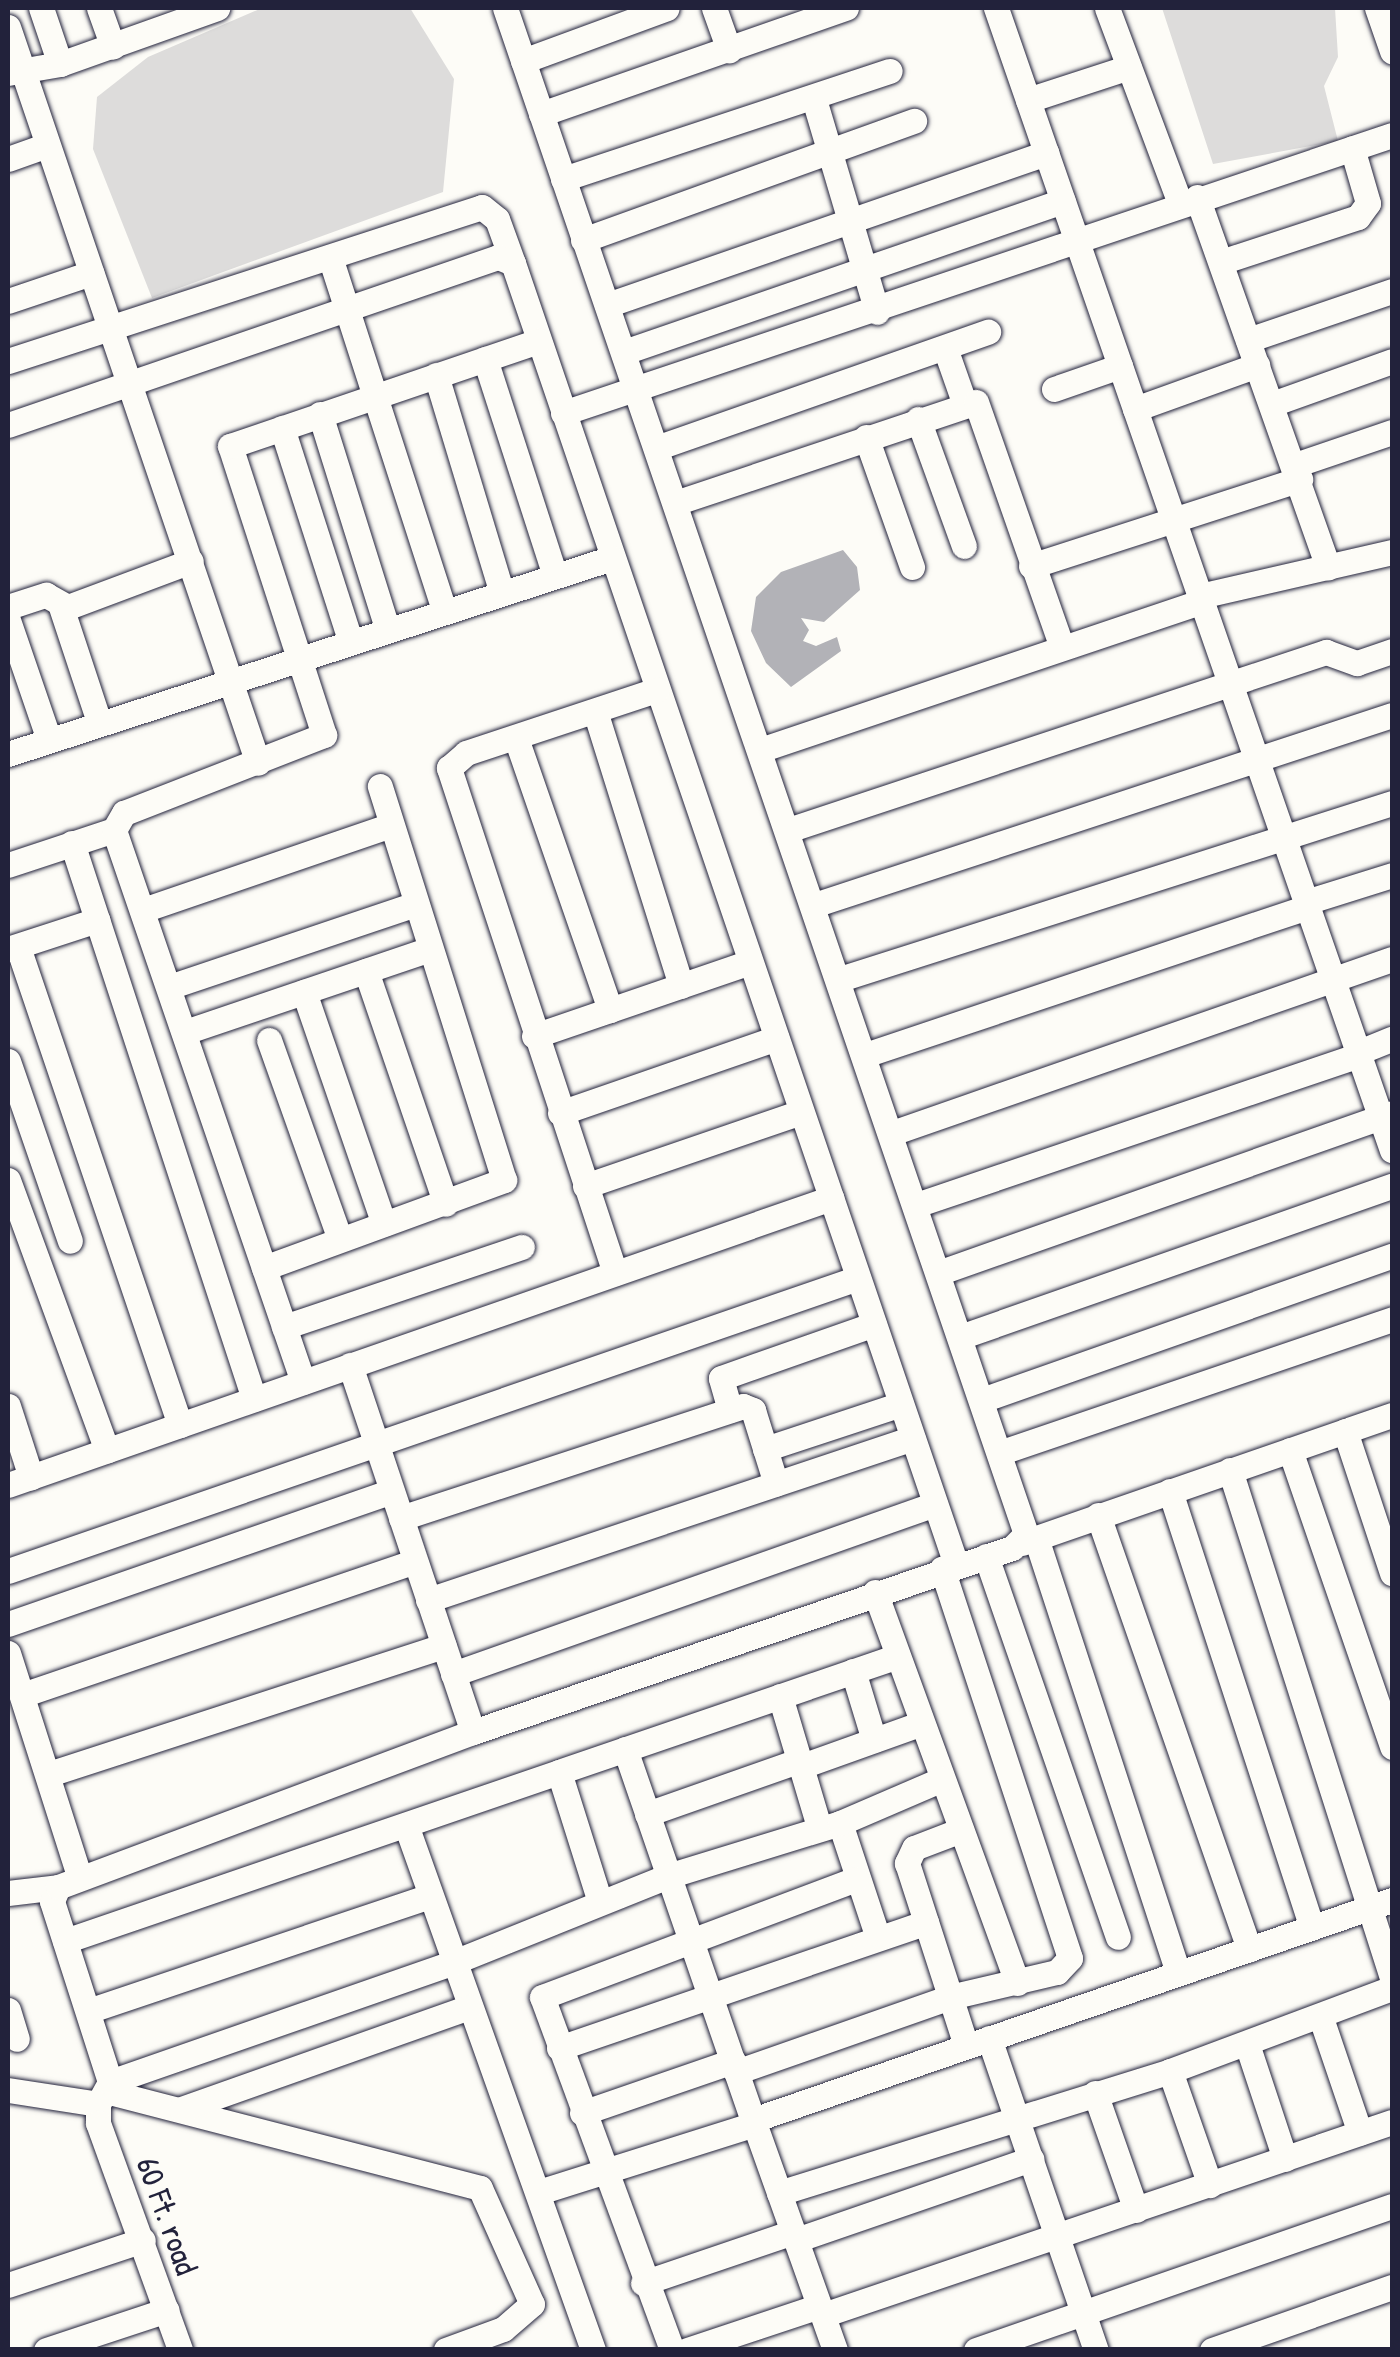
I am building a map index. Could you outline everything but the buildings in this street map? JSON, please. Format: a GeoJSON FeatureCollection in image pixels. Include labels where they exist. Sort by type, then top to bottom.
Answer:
{"type":"FeatureCollection","features":[{"type":"Feature","properties":{"kind":"street"},"geometry":{"type":"LineString","coordinates":[[41,8],[60,64]]}},
{"type":"Feature","properties":{"kind":"street"},"geometry":{"type":"LineString","coordinates":[[99,8],[113,47]]}},
{"type":"Feature","properties":{"kind":"street"},"geometry":{"type":"LineString","coordinates":[[14,71],[60,64],[113,47],[152,19],[217,8]]}},
{"type":"Feature","properties":{"kind":"street"},"geometry":{"type":"LineString","coordinates":[[505,8],[1178,1973]]}},
{"type":"Feature","properties":{"kind":"street"},"geometry":{"type":"LineString","coordinates":[[523,61],[667,8]]}},
{"type":"Feature","properties":{"kind":"street"},"geometry":{"type":"LineString","coordinates":[[714,8],[728,50]]}},
{"type":"Feature","properties":{"kind":"street"},"geometry":{"type":"LineString","coordinates":[[540,114],[728,50],[785,18],[846,8]]}},
{"type":"Feature","properties":{"kind":"street"},"geometry":{"type":"LineString","coordinates":[[996,8],[1170,520],[1201,598],[1359,1053],[1387,1116],[1392,1150]]}},
{"type":"Feature","properties":{"kind":"street"},"geometry":{"type":"LineString","coordinates":[[1108,8],[1130,67],[1220,262],[1328,567]]}},
{"type":"Feature","properties":{"kind":"street"},"geometry":{"type":"LineString","coordinates":[[1377,8],[1392,50]]}},
{"type":"Feature","properties":{"kind":"street"},"geometry":{"type":"LineString","coordinates":[[8,26],[14,71],[47,145],[258,763]]}},
{"type":"Feature","properties":{"kind":"street"},"geometry":{"type":"LineString","coordinates":[[1028,100],[1130,67]]}},
{"type":"Feature","properties":{"kind":"street"},"geometry":{"type":"LineString","coordinates":[[563,179],[890,71]]}},
{"type":"Feature","properties":{"kind":"street"},"geometry":{"type":"LineString","coordinates":[[814,98],[869,268],[877,312]]}},
{"type":"Feature","properties":{"kind":"street"},"geometry":{"type":"LineString","coordinates":[[584,240],[914,121]]}},
{"type":"Feature","properties":{"kind":"street"},"geometry":{"type":"LineString","coordinates":[[563,413],[638,394],[1078,245],[1189,200],[1392,135]]}},
{"type":"Feature","properties":{"kind":"street"},"geometry":{"type":"LineString","coordinates":[[8,159],[47,145]]}},
{"type":"Feature","properties":{"kind":"street"},"geometry":{"type":"LineString","coordinates":[[1220,262],[1358,217],[1368,204],[1352,148]]}},
{"type":"Feature","properties":{"kind":"street"},"geometry":{"type":"LineString","coordinates":[[607,305],[1046,153]]}},
{"type":"Feature","properties":{"kind":"street"},"geometry":{"type":"LineString","coordinates":[[624,352],[1063,201]]}},
{"type":"Feature","properties":{"kind":"street"},"geometry":{"type":"LineString","coordinates":[[8,362],[482,207],[497,218],[935,1504],[949,1567],[1070,1958],[1057,1972],[950,1997],[582,2113]]}},
{"type":"Feature","properties":{"kind":"street"},"geometry":{"type":"LineString","coordinates":[[330,257],[444,610]]}},
{"type":"Feature","properties":{"kind":"street"},"geometry":{"type":"LineString","coordinates":[[8,426],[128,380],[498,257],[513,263]]}},
{"type":"Feature","properties":{"kind":"street"},"geometry":{"type":"LineString","coordinates":[[8,302],[91,273]]}},
{"type":"Feature","properties":{"kind":"street"},"geometry":{"type":"LineString","coordinates":[[1248,340],[1392,291]]}},
{"type":"Feature","properties":{"kind":"street"},"geometry":{"type":"LineString","coordinates":[[656,448],[988,332]]}},
{"type":"Feature","properties":{"kind":"street"},"geometry":{"type":"LineString","coordinates":[[8,865],[114,830],[124,813],[324,735],[229,454],[237,441],[538,342]]}},
{"type":"Feature","properties":{"kind":"street"},"geometry":{"type":"LineString","coordinates":[[945,348],[964,402]]}},
{"type":"Feature","properties":{"kind":"street"},"geometry":{"type":"LineString","coordinates":[[485,359],[555,576]]}},
{"type":"Feature","properties":{"kind":"street"},"geometry":{"type":"LineString","coordinates":[[1272,404],[1392,361]]}},
{"type":"Feature","properties":{"kind":"street"},"geometry":{"type":"LineString","coordinates":[[1054,389],[1120,366]]}},
{"type":"Feature","properties":{"kind":"street"},"geometry":{"type":"LineString","coordinates":[[1135,409],[1257,366]]}},
{"type":"Feature","properties":{"kind":"street"},"geometry":{"type":"LineString","coordinates":[[436,376],[502,593]]}},
{"type":"Feature","properties":{"kind":"street"},"geometry":{"type":"LineString","coordinates":[[675,504],[964,402],[982,408],[1031,566],[1062,647]]}},
{"type":"Feature","properties":{"kind":"street"},"geometry":{"type":"LineString","coordinates":[[320,414],[388,628]]}},
{"type":"Feature","properties":{"kind":"street"},"geometry":{"type":"LineString","coordinates":[[918,419],[964,546]]}},
{"type":"Feature","properties":{"kind":"street"},"geometry":{"type":"LineString","coordinates":[[282,428],[350,640]]}},
{"type":"Feature","properties":{"kind":"street"},"geometry":{"type":"LineString","coordinates":[[1031,566],[1170,520],[1392,432]]}},
{"type":"Feature","properties":{"kind":"street"},"geometry":{"type":"LineString","coordinates":[[866,437],[912,567]]}},
{"type":"Feature","properties":{"kind":"street"},"geometry":{"type":"LineString","coordinates":[[760,750],[1201,598],[1392,552]]}},
{"type":"Feature","properties":{"kind":"street"},"geometry":{"type":"LineString","coordinates":[[8,754],[230,677],[612,558]]}},
{"type":"Feature","properties":{"kind":"street"},"geometry":{"type":"LineString","coordinates":[[62,607],[190,561]]}},
{"type":"Feature","properties":{"kind":"street"},"geometry":{"type":"LineString","coordinates":[[8,607],[46,596],[62,607],[99,722]]}},
{"type":"Feature","properties":{"kind":"street"},"geometry":{"type":"LineString","coordinates":[[8,620],[49,740]]}},
{"type":"Feature","properties":{"kind":"street"},"geometry":{"type":"LineString","coordinates":[[788,830],[1229,680],[1326,652],[1358,662],[1392,651]]}},
{"type":"Feature","properties":{"kind":"street"},"geometry":{"type":"LineString","coordinates":[[614,1273],[449,777],[454,759],[658,690]]}},
{"type":"Feature","properties":{"kind":"street"},"geometry":{"type":"LineString","coordinates":[[594,711],[681,986]]}},
{"type":"Feature","properties":{"kind":"street"},"geometry":{"type":"LineString","coordinates":[[814,905],[1392,716]]}},
{"type":"Feature","properties":{"kind":"street"},"geometry":{"type":"LineString","coordinates":[[516,738],[610,1010]]}},
{"type":"Feature","properties":{"kind":"street"},"geometry":{"type":"LineString","coordinates":[[264,1268],[496,1189],[506,1170],[412,905],[380,786]]}},
{"type":"Feature","properties":{"kind":"street"},"geometry":{"type":"LineString","coordinates":[[840,979],[1392,803]]}},
{"type":"Feature","properties":{"kind":"street"},"geometry":{"type":"LineString","coordinates":[[143,910],[389,826]]}},
{"type":"Feature","properties":{"kind":"street"},"geometry":{"type":"LineString","coordinates":[[114,830],[303,1382]]}},
{"type":"Feature","properties":{"kind":"street"},"geometry":{"type":"LineString","coordinates":[[72,844],[254,1399]]}},
{"type":"Feature","properties":{"kind":"street"},"geometry":{"type":"LineString","coordinates":[[865,1055],[1392,874]]}},
{"type":"Feature","properties":{"kind":"street"},"geometry":{"type":"LineString","coordinates":[[169,987],[412,905]]}},
{"type":"Feature","properties":{"kind":"street"},"geometry":{"type":"LineString","coordinates":[[97,920],[13,948],[180,1424]]}},
{"type":"Feature","properties":{"kind":"street"},"geometry":{"type":"LineString","coordinates":[[184,1032],[428,950]]}},
{"type":"Feature","properties":{"kind":"street"},"geometry":{"type":"LineString","coordinates":[[892,1133],[1392,959]]}},
{"type":"Feature","properties":{"kind":"street"},"geometry":{"type":"LineString","coordinates":[[534,1036],[750,962]]}},
{"type":"Feature","properties":{"kind":"street"},"geometry":{"type":"LineString","coordinates":[[366,971],[446,1204]]}},
{"type":"Feature","properties":{"kind":"street"},"geometry":{"type":"LineString","coordinates":[[304,992],[384,1224]]}},
{"type":"Feature","properties":{"kind":"street"},"geometry":{"type":"LineString","coordinates":[[560,1114],[776,1038]]}},
{"type":"Feature","properties":{"kind":"street"},"geometry":{"type":"LineString","coordinates":[[916,1205],[1392,1039]]}},
{"type":"Feature","properties":{"kind":"street"},"geometry":{"type":"LineString","coordinates":[[269,1040],[340,1240]]}},
{"type":"Feature","properties":{"kind":"street"},"geometry":{"type":"LineString","coordinates":[[8,1061],[70,1241]]}},
{"type":"Feature","properties":{"kind":"street"},"geometry":{"type":"LineString","coordinates":[[585,1186],[801,1112]]}},
{"type":"Feature","properties":{"kind":"street"},"geometry":{"type":"LineString","coordinates":[[938,1272],[1387,1116]]}},
{"type":"Feature","properties":{"kind":"street"},"geometry":{"type":"LineString","coordinates":[[8,1180],[107,1450]]}},
{"type":"Feature","properties":{"kind":"street"},"geometry":{"type":"LineString","coordinates":[[960,1337],[1392,1186]]}},
{"type":"Feature","properties":{"kind":"street"},"geometry":{"type":"LineString","coordinates":[[8,1406],[19,1481],[831,1198]]}},
{"type":"Feature","properties":{"kind":"street"},"geometry":{"type":"LineString","coordinates":[[284,1328],[522,1247]]}},
{"type":"Feature","properties":{"kind":"street"},"geometry":{"type":"LineString","coordinates":[[982,1400],[1392,1256]]}},
{"type":"Feature","properties":{"kind":"street"},"geometry":{"type":"LineString","coordinates":[[8,1571],[376,1448],[858,1278]]}},
{"type":"Feature","properties":{"kind":"street"},"geometry":{"type":"LineString","coordinates":[[999,1453],[1392,1318]]}},
{"type":"Feature","properties":{"kind":"street"},"geometry":{"type":"LineString","coordinates":[[730,1410],[721,1378],[874,1324]]}},
{"type":"Feature","properties":{"kind":"street"},"geometry":{"type":"LineString","coordinates":[[350,1366],[473,1732]]}},
{"type":"Feature","properties":{"kind":"street"},"geometry":{"type":"LineString","coordinates":[[765,1450],[901,1404]]}},
{"type":"Feature","properties":{"kind":"street"},"geometry":{"type":"LineString","coordinates":[[401,1518],[730,1410],[753,1410],[776,1484]]}},
{"type":"Feature","properties":{"kind":"street"},"geometry":{"type":"LineString","coordinates":[[8,1893],[69,1882],[473,1732],[1392,1415]]}},
{"type":"Feature","properties":{"kind":"street"},"geometry":{"type":"LineString","coordinates":[[1345,1431],[1392,1574]]}},
{"type":"Feature","properties":{"kind":"street"},"geometry":{"type":"LineString","coordinates":[[428,1600],[912,1438]]}},
{"type":"Feature","properties":{"kind":"street"},"geometry":{"type":"LineString","coordinates":[[1290,1450],[1392,1747]]}},
{"type":"Feature","properties":{"kind":"street"},"geometry":{"type":"LineString","coordinates":[[1230,1470],[1383,1903],[1392,1978]]}},
{"type":"Feature","properties":{"kind":"street"},"geometry":{"type":"LineString","coordinates":[[8,1624],[392,1490]]}},
{"type":"Feature","properties":{"kind":"street"},"geometry":{"type":"LineString","coordinates":[[1170,1491],[1312,1927]]}},
{"type":"Feature","properties":{"kind":"street"},"geometry":{"type":"LineString","coordinates":[[453,1674],[935,1504]]}},
{"type":"Feature","properties":{"kind":"street"},"geometry":{"type":"LineString","coordinates":[[1098,1516],[1249,1949]]}},
{"type":"Feature","properties":{"kind":"street"},"geometry":{"type":"LineString","coordinates":[[986,1556],[1118,1938]]}},
{"type":"Feature","properties":{"kind":"street"},"geometry":{"type":"LineString","coordinates":[[22,1695],[415,1561]]}},
{"type":"Feature","properties":{"kind":"street"},"geometry":{"type":"LineString","coordinates":[[876,1592],[1017,1983]]}},
{"type":"Feature","properties":{"kind":"street"},"geometry":{"type":"LineString","coordinates":[[49,1774],[444,1646]]}},
{"type":"Feature","properties":{"kind":"street"},"geometry":{"type":"LineString","coordinates":[[66,1941],[898,1656]]}},
{"type":"Feature","properties":{"kind":"street","name":"60 Ft. road"},"geometry":{"type":"LineString","coordinates":[[9,1662],[49,1774],[69,1882],[52,1901],[88,2011],[106,2093],[98,2123],[144,2240],[180,2350]]}},
{"type":"Feature","properties":{"kind":"street"},"geometry":{"type":"LineString","coordinates":[[853,1671],[874,1740]]}},
{"type":"Feature","properties":{"kind":"street"},"geometry":{"type":"LineString","coordinates":[[780,1696],[801,1763],[856,1879],[878,1938]]}},
{"type":"Feature","properties":{"kind":"street"},"geometry":{"type":"LineString","coordinates":[[647,1814],[922,1723]]}},
{"type":"Feature","properties":{"kind":"street"},"geometry":{"type":"LineString","coordinates":[[624,1748],[835,2350]]}},
{"type":"Feature","properties":{"kind":"street"},"geometry":{"type":"LineString","coordinates":[[560,1772],[600,1902]]}},
{"type":"Feature","properties":{"kind":"street"},"geometry":{"type":"LineString","coordinates":[[106,2093],[454,1962],[668,1876],[829,1825],[942,1779]]}},
{"type":"Feature","properties":{"kind":"street"},"geometry":{"type":"LineString","coordinates":[[406,1825],[594,2350]]}},
{"type":"Feature","properties":{"kind":"street"},"geometry":{"type":"LineString","coordinates":[[961,1830],[908,1854],[950,1997],[1016,2115],[1096,2350]]}},
{"type":"Feature","properties":{"kind":"street"},"geometry":{"type":"LineString","coordinates":[[672,2350],[582,2113],[544,1992],[856,1879]]}},
{"type":"Feature","properties":{"kind":"street"},"geometry":{"type":"LineString","coordinates":[[88,2011],[430,1896]]}},
{"type":"Feature","properties":{"kind":"street"},"geometry":{"type":"LineString","coordinates":[[539,2192],[604,2174],[1383,1903]]}},
{"type":"Feature","properties":{"kind":"street"},"geometry":{"type":"LineString","coordinates":[[559,2048],[926,1922]]}},
{"type":"Feature","properties":{"kind":"street"},"geometry":{"type":"LineString","coordinates":[[779,2194],[1016,2115],[1170,2071],[1321,2018],[1392,1988]]}},
{"type":"Feature","properties":{"kind":"street"},"geometry":{"type":"LineString","coordinates":[[180,2110],[469,2007]]}},
{"type":"Feature","properties":{"kind":"street"},"geometry":{"type":"LineString","coordinates":[[8,2010],[17,2040]]}},
{"type":"Feature","properties":{"kind":"street"},"geometry":{"type":"LineString","coordinates":[[1321,2018],[1360,2134]]}},
{"type":"Feature","properties":{"kind":"street"},"geometry":{"type":"LineString","coordinates":[[1247,2044],[1285,2159]]}},
{"type":"Feature","properties":{"kind":"street"},"geometry":{"type":"LineString","coordinates":[[1170,2071],[1210,2185]]}},
{"type":"Feature","properties":{"kind":"street"},"geometry":{"type":"LineString","coordinates":[[8,2090],[106,2093],[480,2188],[532,2304],[507,2339],[446,2350]]}},
{"type":"Feature","properties":{"kind":"street"},"geometry":{"type":"LineString","coordinates":[[1095,2093],[1136,2210]]}},
{"type":"Feature","properties":{"kind":"street"},"geometry":{"type":"LineString","coordinates":[[687,2350],[714,2345],[1057,2237],[1392,2122]]}},
{"type":"Feature","properties":{"kind":"street"},"geometry":{"type":"LineString","coordinates":[[643,2282],[1031,2160]]}},
{"type":"Feature","properties":{"kind":"street"},"geometry":{"type":"LineString","coordinates":[[976,2350],[1084,2316],[1392,2206]]}},
{"type":"Feature","properties":{"kind":"street"},"geometry":{"type":"LineString","coordinates":[[8,2285],[144,2240]]}},
{"type":"Feature","properties":{"kind":"street"},"geometry":{"type":"LineString","coordinates":[[1212,2350],[1392,2287]]}},
{"type":"Feature","properties":{"kind":"street"},"geometry":{"type":"LineString","coordinates":[[46,2350],[167,2310]]}},
{"type":"Feature","properties":{"kind":"shaded area"},"geometry":{"type":"Polygon","coordinates":[[[262,8],[410,8],[454,79],[443,192],[152,298],[93,149],[97,97],[148,57],[262,8]]]}},
{"type":"Feature","properties":{"kind":"shaded area"},"geometry":{"type":"Polygon","coordinates":[[[1162,8],[1335,8],[1338,57],[1324,86],[1338,141],[1213,164],[1162,8]]]}},
{"type":"Feature","properties":{"kind":"shaded area"},"geometry":{"type":"Polygon","coordinates":[[[843,550],[857,567],[860,590],[824,622],[801,618],[809,630],[803,641],[816,646],[837,637],[841,651],[791,687],[766,663],[751,631],[756,597],[781,572],[843,550]]]}}]}
